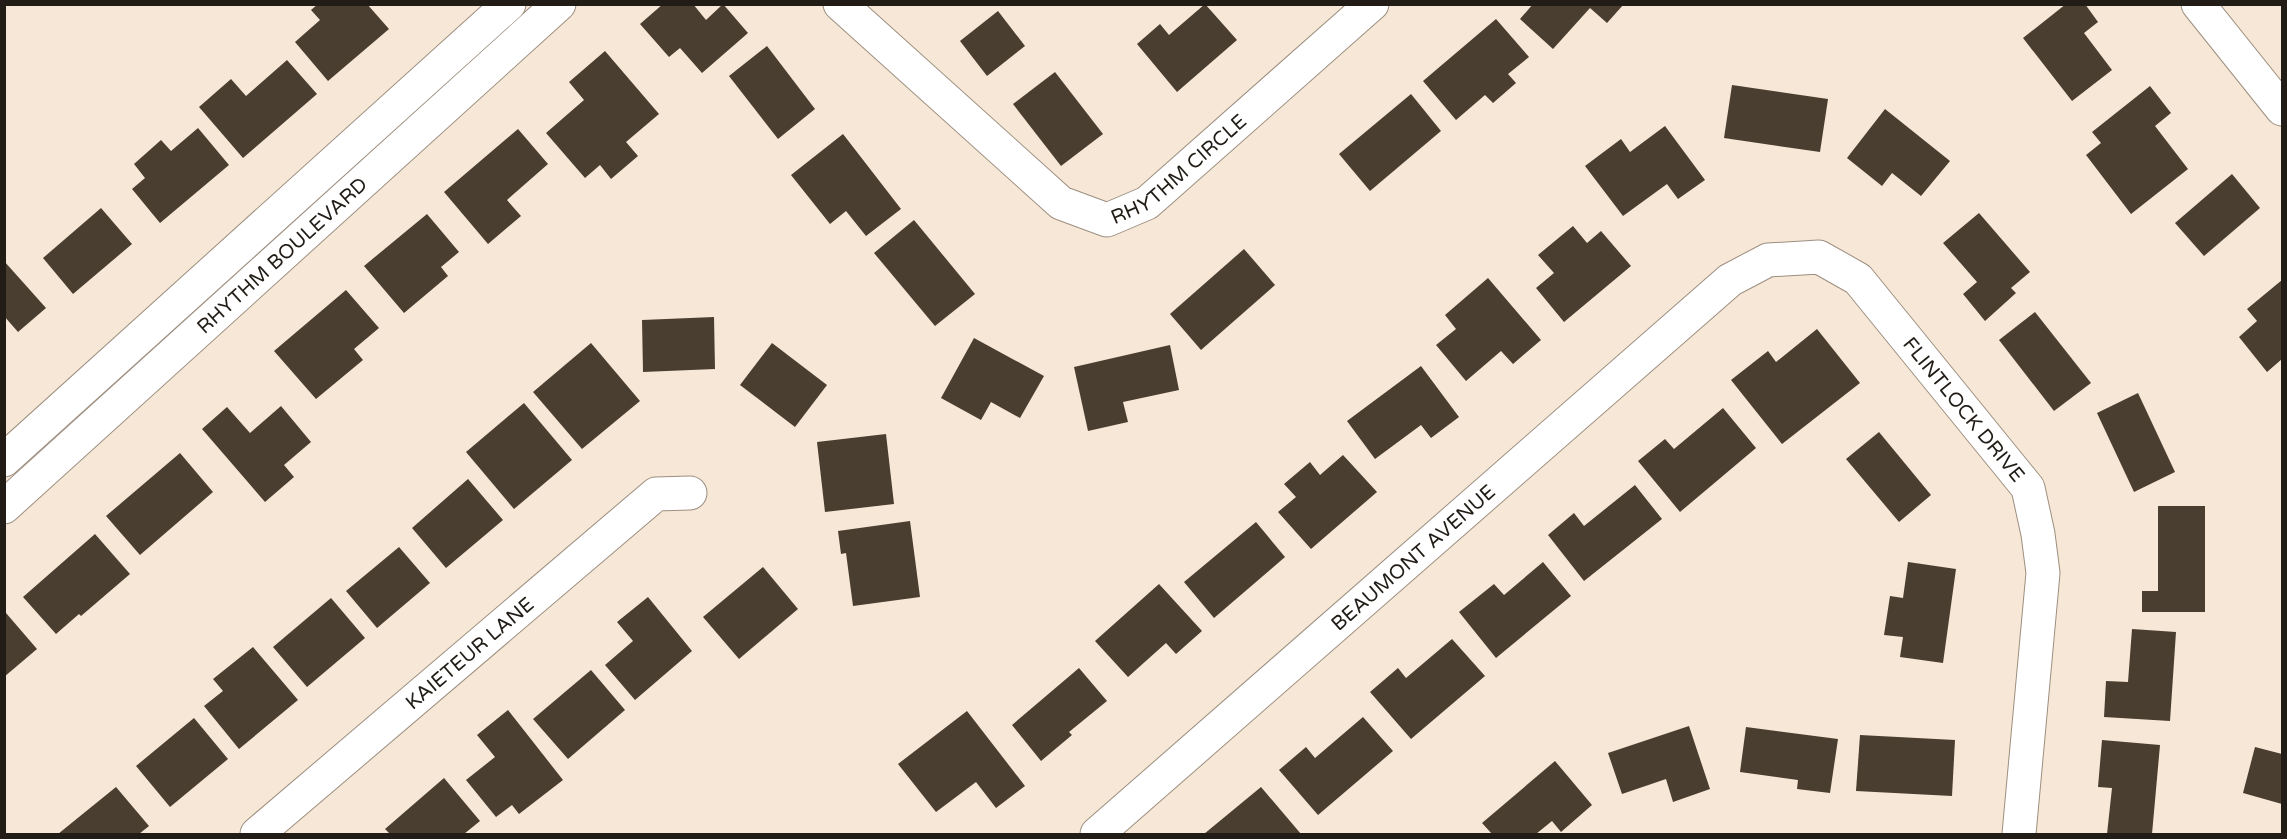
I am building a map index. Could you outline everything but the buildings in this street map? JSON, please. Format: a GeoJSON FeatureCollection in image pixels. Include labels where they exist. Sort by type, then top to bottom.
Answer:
{"type":"FeatureCollection","features":[{"type":"Feature","properties":{"kind":"street","name":"RHYTHM BOULEVARD"},"geometry":{"type":"LineString","coordinates":[[4,460],[509,4]]}},
{"type":"Feature","properties":{"kind":"street","name":"RHYTHM BOULEVARD"},"geometry":{"type":"LineString","coordinates":[[4,507],[559,4]]}},
{"type":"Feature","properties":{"kind":"street","name":"RHYTHM CIRCLE"},"geometry":{"type":"LineString","coordinates":[[840,4],[1061,203],[1107,220],[1147,203],[1372,4]]}},
{"type":"Feature","properties":{"kind":"street"},"geometry":{"type":"LineString","coordinates":[[2198,4],[2283,109]]}},
{"type":"Feature","properties":{"kind":"street","name":"FLINTLOCK DRIVE"},"geometry":{"type":"LineString","coordinates":[[1730,280],[1768,260],[1819,257],[1858,279],[2028,488],[2038,534],[2043,573],[2019,834]]}},
{"type":"Feature","properties":{"kind":"street","name":"BEAUMONT AVENUE"},"geometry":{"type":"LineString","coordinates":[[1098,834],[1730,280]]}},
{"type":"Feature","properties":{"kind":"street","name":"KAIETEUR LANE"},"geometry":{"type":"LineString","coordinates":[[257,834],[656,494],[690,493]]}}]}
